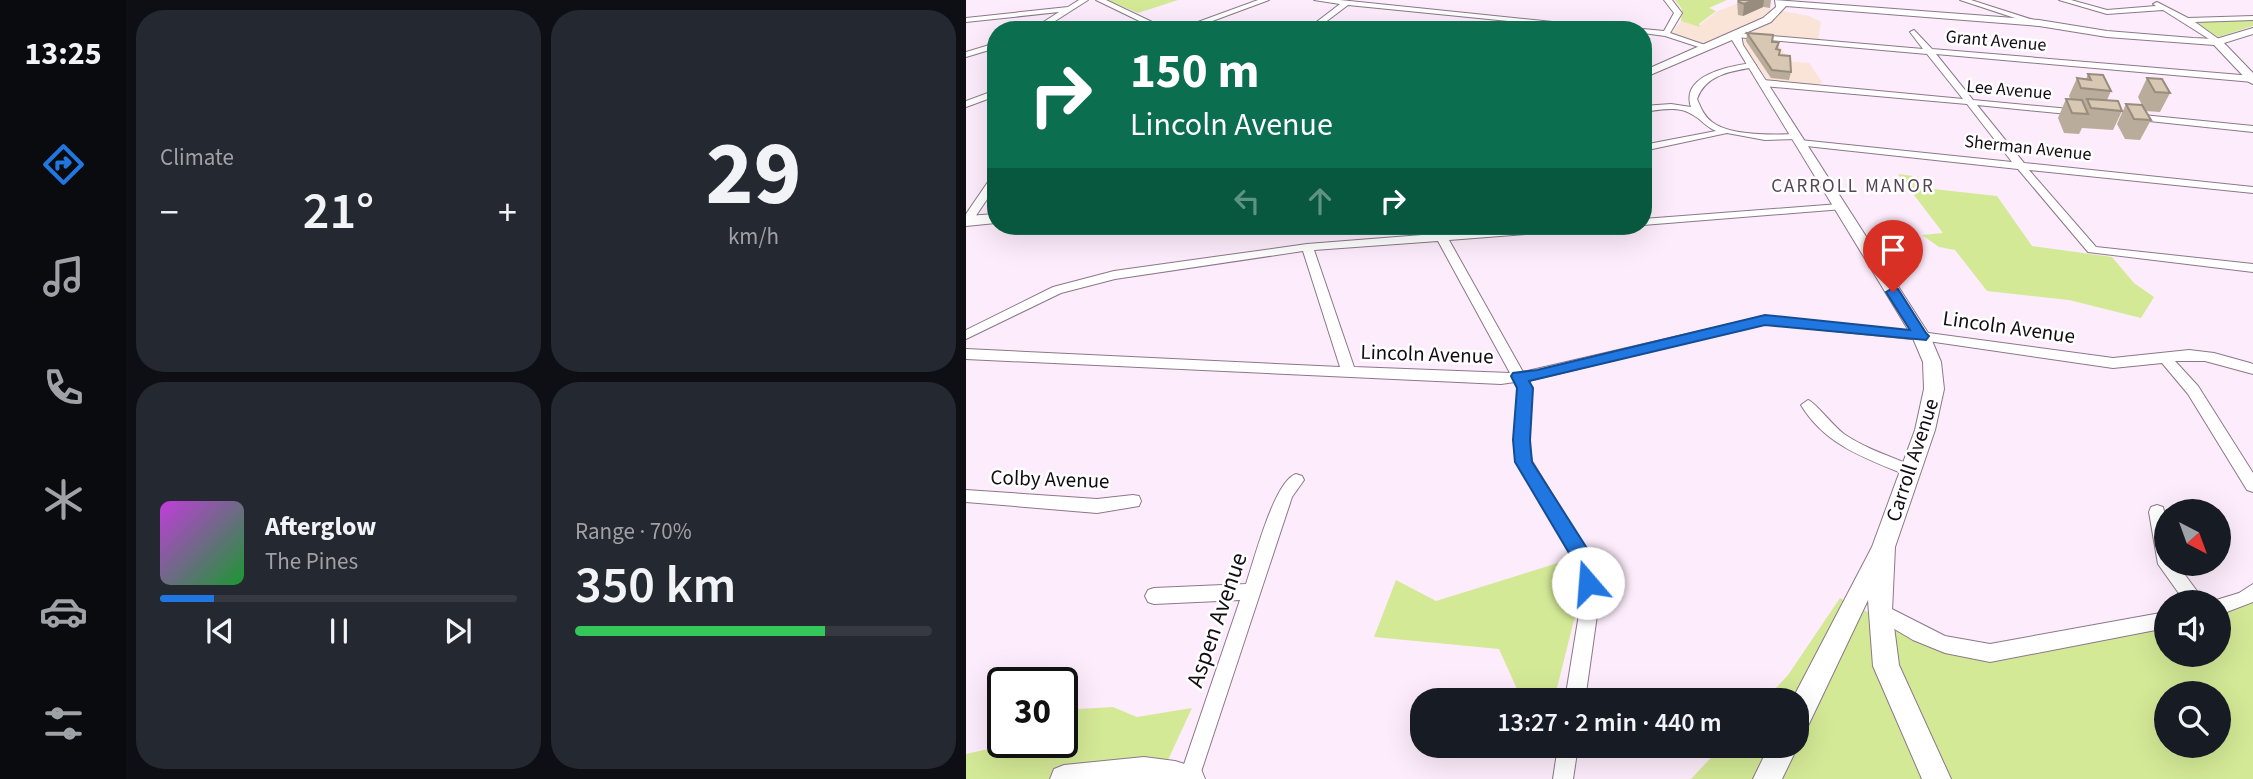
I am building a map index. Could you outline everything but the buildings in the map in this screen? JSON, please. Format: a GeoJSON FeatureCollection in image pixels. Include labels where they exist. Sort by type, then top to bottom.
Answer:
{"type":"FeatureCollection","features":[{"type":"Feature","properties":{"kind":"main road"},"geometry":{"type":"LineString","coordinates":[[1652,71],[1768,20],[1778,13],[1780,2],[1853,4],[2039,23],[2107,34],[2217,42],[2253,31]]}},
{"type":"Feature","properties":{"kind":"main road","name":"Carroll Avenue"},"geometry":{"type":"LineString","coordinates":[[1736,35],[1738,45],[1921,336],[1932,362],[1934,389],[1926,428],[1883,547],[1880,611],[1886,666],[1931,766]]}},
{"type":"Feature","properties":{"kind":"main road"},"geometry":{"type":"LineString","coordinates":[[2217,42],[2253,79]]}},
{"type":"Feature","properties":{"kind":"main road"},"geometry":{"type":"LineString","coordinates":[[967,221],[987,219]]}},
{"type":"Feature","properties":{"kind":"main road"},"geometry":{"type":"LineString","coordinates":[[1809,694],[1883,547]]}},
{"type":"Feature","properties":{"kind":"main road"},"geometry":{"type":"LineString","coordinates":[[1767,779],[1778,758]]}},
{"type":"Feature","properties":{"kind":"main road"},"geometry":{"type":"LineString","coordinates":[[1065,779],[1123,770],[1164,771],[1190,778]]}},
{"type":"Feature","properties":{"kind":"street"},"geometry":{"type":"LineString","coordinates":[[1050,21],[1084,0]]}},
{"type":"Feature","properties":{"kind":"street"},"geometry":{"type":"LineString","coordinates":[[1100,0],[1146,21]]}},
{"type":"Feature","properties":{"kind":"street"},"geometry":{"type":"LineString","coordinates":[[1206,21],[1265,0]]}},
{"type":"Feature","properties":{"kind":"street"},"geometry":{"type":"LineString","coordinates":[[1318,0],[1537,21]]}},
{"type":"Feature","properties":{"kind":"street"},"geometry":{"type":"LineString","coordinates":[[1666,34],[1678,19],[1678,13],[1668,0]]}},
{"type":"Feature","properties":{"kind":"street"},"geometry":{"type":"LineString","coordinates":[[1964,0],[2039,23]]}},
{"type":"Feature","properties":{"kind":"street"},"geometry":{"type":"LineString","coordinates":[[2063,0],[2107,12],[2165,8]]}},
{"type":"Feature","properties":{"kind":"street"},"geometry":{"type":"LineString","coordinates":[[2149,0],[2187,20],[2217,42]]}},
{"type":"Feature","properties":{"kind":"street"},"geometry":{"type":"LineString","coordinates":[[1323,21],[1350,2]]}},
{"type":"Feature","properties":{"kind":"street"},"geometry":{"type":"LineString","coordinates":[[1992,8],[2003,3]]}},
{"type":"Feature","properties":{"kind":"street"},"geometry":{"type":"LineString","coordinates":[[966,20],[1069,9]]}},
{"type":"Feature","properties":{"kind":"street"},"geometry":{"type":"LineString","coordinates":[[2187,20],[2253,18]]}},
{"type":"Feature","properties":{"kind":"street"},"geometry":{"type":"LineString","coordinates":[[1914,32],[2092,250],[2253,268]]}},
{"type":"Feature","properties":{"kind":"street"},"geometry":{"type":"LineString","coordinates":[[1652,33],[1666,34],[1705,48]]}},
{"type":"Feature","properties":{"kind":"street","name":"Grant Avenue"},"geometry":{"type":"LineString","coordinates":[[1736,35],[2253,79]]}},
{"type":"Feature","properties":{"kind":"street"},"geometry":{"type":"LineString","coordinates":[[966,54],[987,48]]}},
{"type":"Feature","properties":{"kind":"street"},"geometry":{"type":"LineString","coordinates":[[1731,132],[1709,125],[1698,113],[1693,99],[1701,83],[1711,77],[1726,70],[1752,65]]}},
{"type":"Feature","properties":{"kind":"street","name":"Lee Avenue"},"geometry":{"type":"LineString","coordinates":[[1763,83],[2087,113]]}},
{"type":"Feature","properties":{"kind":"street"},"geometry":{"type":"LineString","coordinates":[[1660,107],[1681,102],[1695,93]]}},
{"type":"Feature","properties":{"kind":"street"},"geometry":{"type":"LineString","coordinates":[[968,101],[987,96]]}},
{"type":"Feature","properties":{"kind":"street"},"geometry":{"type":"LineString","coordinates":[[968,101],[987,105]]}},
{"type":"Feature","properties":{"kind":"street"},"geometry":{"type":"LineString","coordinates":[[1652,108],[1674,106],[1698,113]]}},
{"type":"Feature","properties":{"kind":"street"},"geometry":{"type":"LineString","coordinates":[[2118,116],[2253,129]]}},
{"type":"Feature","properties":{"kind":"street"},"geometry":{"type":"LineString","coordinates":[[1699,136],[1708,130],[1709,125]]}},
{"type":"Feature","properties":{"kind":"street"},"geometry":{"type":"LineString","coordinates":[[1652,147],[1682,142],[1714,132],[1731,132]]}},
{"type":"Feature","properties":{"kind":"street","name":"Sherman Avenue"},"geometry":{"type":"LineString","coordinates":[[1731,132],[1771,139],[2253,190]]}},
{"type":"Feature","properties":{"kind":"street"},"geometry":{"type":"LineString","coordinates":[[967,221],[987,191]]}},
{"type":"Feature","properties":{"kind":"street"},"geometry":{"type":"LineString","coordinates":[[1652,221],[1839,207]]}},
{"type":"Feature","properties":{"kind":"street"},"geometry":{"type":"LineString","coordinates":[[966,335],[1029,302],[1084,282],[1238,255],[1406,235]]}},
{"type":"Feature","properties":{"kind":"street"},"geometry":{"type":"LineString","coordinates":[[1441,235],[1525,388],[1521,440],[1524,462],[1581,556],[1588,583],[1589,608],[1577,688]]}},
{"type":"Feature","properties":{"kind":"street"},"geometry":{"type":"LineString","coordinates":[[1307,247],[1349,372]]}},
{"type":"Feature","properties":{"kind":"street","name":"Lincoln Avenue"},"geometry":{"type":"LineString","coordinates":[[966,354],[1501,379],[1537,375],[1765,320],[1921,336],[2113,363],[2139,364],[2202,356],[2253,369]]}},
{"type":"Feature","properties":{"kind":"street"},"geometry":{"type":"LineString","coordinates":[[2166,359],[2193,390],[2253,486]]}},
{"type":"Feature","properties":{"kind":"street"},"geometry":{"type":"LineString","coordinates":[[1808,405],[1817,422],[1833,437],[1911,471]]}},
{"type":"Feature","properties":{"kind":"street","name":"Aspen Avenue"},"geometry":{"type":"LineString","coordinates":[[1190,778],[1285,495],[1296,480]]}},
{"type":"Feature","properties":{"kind":"street","name":"Colby Avenue"},"geometry":{"type":"LineString","coordinates":[[966,496],[1097,506],[1133,501]]}},
{"type":"Feature","properties":{"kind":"street"},"geometry":{"type":"LineString","coordinates":[[1154,596],[1252,592]]}},
{"type":"Feature","properties":{"kind":"street"},"geometry":{"type":"LineString","coordinates":[[2231,603],[2244,599],[2253,592]]}},
{"type":"Feature","properties":{"kind":"street"},"geometry":{"type":"LineString","coordinates":[[1880,611],[1932,642],[1965,652],[1990,653],[2154,622]]}},
{"type":"Feature","properties":{"kind":"street"},"geometry":{"type":"LineString","coordinates":[[1563,779],[1566,758]]}},
{"type":"Feature","properties":{"kind":"shaded area"},"geometry":{"type":"Polygon","coordinates":[[[1739,3],[1809,16],[1821,22],[1818,41],[1779,38],[1776,42],[1792,62],[1809,63],[1822,82],[1818,85],[1769,81],[1743,44],[1744,38],[1730,34],[1703,45],[1672,33],[1681,21],[1700,25],[1718,11],[1739,3]]]}},
{"type":"Feature","properties":{"kind":"green space"},"geometry":{"type":"Polygon","coordinates":[[[1107,0],[1178,0],[1138,13],[1107,0]]]}},
{"type":"Feature","properties":{"kind":"green space"},"geometry":{"type":"Polygon","coordinates":[[[1675,0],[1727,0],[1709,8],[1716,11],[1699,24],[1700,27],[1681,21],[1682,9],[1675,0]]]}},
{"type":"Feature","properties":{"kind":"green space"},"geometry":{"type":"Polygon","coordinates":[[[2253,20],[2253,26],[2218,37],[2197,22],[2253,20]]]}},
{"type":"Feature","properties":{"kind":"green space"},"geometry":{"type":"Polygon","coordinates":[[[1898,174],[1913,176],[1924,188],[1997,196],[2032,246],[2112,257],[2134,283],[2154,297],[2141,318],[2069,300],[1987,291],[1955,250],[1939,247],[1922,235],[1943,233],[1898,174]]]}},
{"type":"Feature","properties":{"kind":"green space"},"geometry":{"type":"Polygon","coordinates":[[[1558,563],[1577,608],[1557,688],[1517,688],[1499,649],[1374,637],[1396,580],[1436,601],[1558,563]]]}},
{"type":"Feature","properties":{"kind":"green space"},"geometry":{"type":"Polygon","coordinates":[[[2253,596],[2253,779],[1691,779],[1711,758],[1809,758],[1809,688],[1776,688],[1788,675],[1840,598],[1942,650],[1987,654],[2154,622],[2154,667],[2231,667],[2231,605],[2253,596]]]}},
{"type":"Feature","properties":{"kind":"green space"},"geometry":{"type":"Polygon","coordinates":[[[1113,707],[1137,717],[1192,708],[1161,775],[1178,779],[966,779],[966,754],[987,749],[987,758],[1078,758],[1078,709],[1113,707]]]}},
{"type":"Feature","properties":{"kind":"district","name":"CARROLL MANOR"},"geometry":{"type":"Point","coordinates":[1853,186]}},
{"type":"Feature","properties":{"kind":"route"},"geometry":{"type":"LineString","coordinates":[[1588,583],[1581,556],[1524,462],[1521,440],[1525,388],[1519,376],[1537,375],[1765,320],[1921,336],[1893,292]]}}]}
